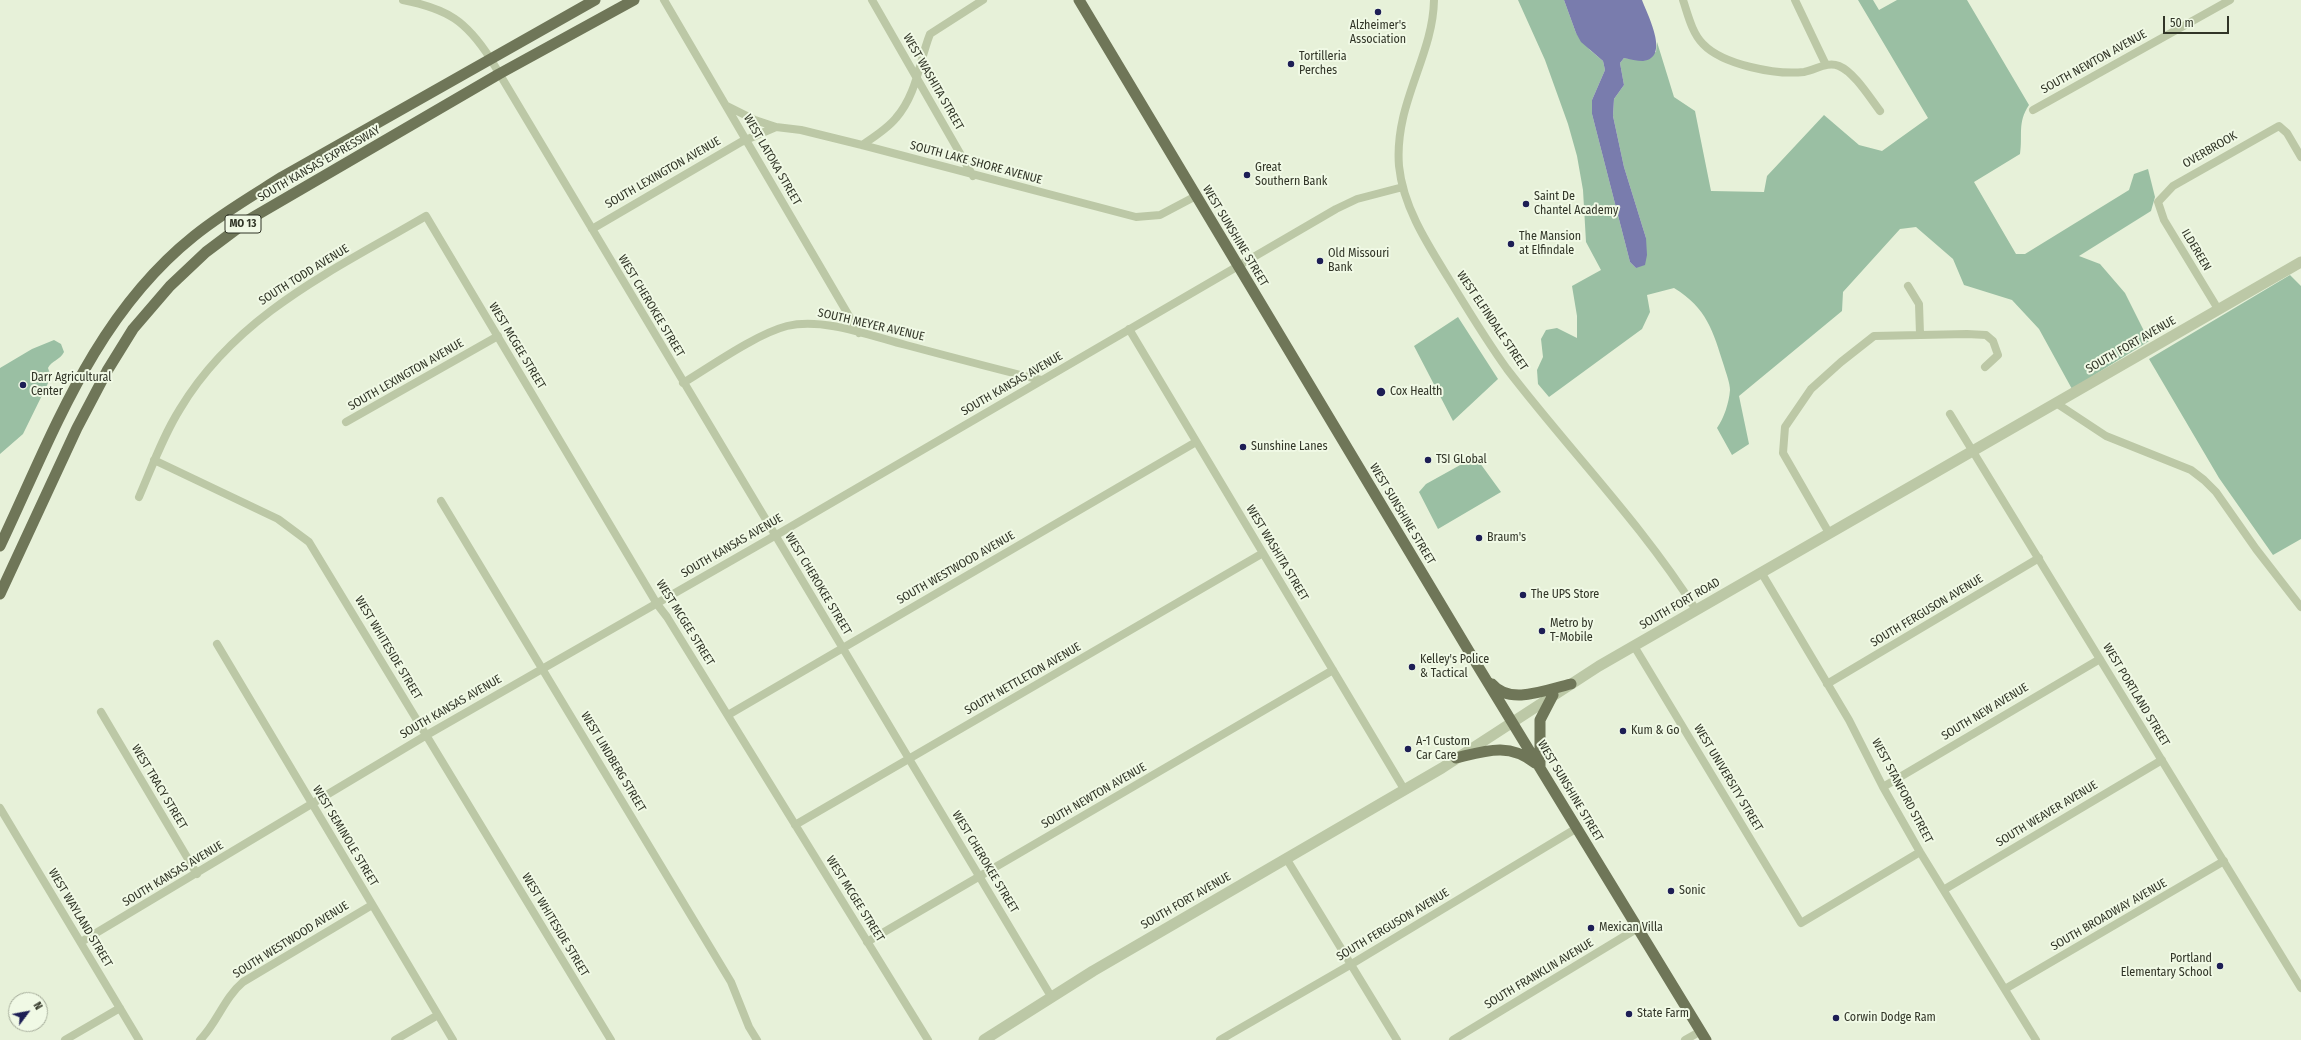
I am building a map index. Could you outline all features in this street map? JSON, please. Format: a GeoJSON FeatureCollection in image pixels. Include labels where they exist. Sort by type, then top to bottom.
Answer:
{"type":"FeatureCollection","features":[{"type":"Feature","properties":{"kind":"main road","name":"SOUTH KANSAS EXPRESSWAY"},"geometry":{"type":"LineString","coordinates":[[0,546],[76,382],[108,329],[131,299],[193,236],[236,205],[490,58],[595,0]]}},
{"type":"Feature","properties":{"kind":"main road","name":"SOUTH KANSAS EXPRESSWAY"},"geometry":{"type":"LineString","coordinates":[[0,594],[76,428],[133,329],[170,286],[206,252],[250,219],[499,74],[634,0]]}},
{"type":"Feature","properties":{"kind":"main road","name":"WEST SUNSHINE STREET"},"geometry":{"type":"LineString","coordinates":[[1079,0],[1479,668],[1703,1035]]}},
{"type":"Feature","properties":{"kind":"main road"},"geometry":{"type":"LineString","coordinates":[[1479,668],[1497,690],[1512,694],[1536,693],[1571,684]]}},
{"type":"Feature","properties":{"kind":"main road"},"geometry":{"type":"LineString","coordinates":[[1540,768],[1540,720],[1553,694]]}},
{"type":"Feature","properties":{"kind":"main road"},"geometry":{"type":"LineString","coordinates":[[1456,758],[1479,752],[1506,750],[1524,754],[1540,768]]}},
{"type":"Feature","properties":{"kind":"street","name":"WEST CHEROKEE STREET"},"geometry":{"type":"LineString","coordinates":[[403,0],[442,12],[466,26],[490,58],[1052,998]]}},
{"type":"Feature","properties":{"kind":"street","name":"WEST LATOKA STREET"},"geometry":{"type":"LineString","coordinates":[[664,0],[726,106],[748,140],[859,333]]}},
{"type":"Feature","properties":{"kind":"street","name":"WEST WASHITA STREET"},"geometry":{"type":"LineString","coordinates":[[872,0],[973,176]]}},
{"type":"Feature","properties":{"kind":"street"},"geometry":{"type":"LineString","coordinates":[[862,145],[896,119],[907,101],[917,78],[930,34],[983,0]]}},
{"type":"Feature","properties":{"kind":"street","name":"WEST ELFINDALE STREET"},"geometry":{"type":"LineString","coordinates":[[1434,0],[1430,29],[1401,125],[1398,152],[1403,187],[1422,234],[1496,354],[1668,568],[1696,610]]}},
{"type":"Feature","properties":{"kind":"street"},"geometry":{"type":"LineString","coordinates":[[1684,0],[1695,33],[1702,44],[1713,53],[1727,60],[1772,71],[1806,72],[1832,64],[1844,69],[1880,111]]}},
{"type":"Feature","properties":{"kind":"street"},"geometry":{"type":"LineString","coordinates":[[1795,0],[1826,65]]}},
{"type":"Feature","properties":{"kind":"street","name":"SOUTH NEWTON AVENUE"},"geometry":{"type":"LineString","coordinates":[[2033,110],[2230,0]]}},
{"type":"Feature","properties":{"kind":"street","name":"SOUTH LAKE SHORE AVENUE"},"geometry":{"type":"LineString","coordinates":[[726,106],[755,120],[776,127],[801,130],[862,145],[973,176],[1142,218],[1166,213],[1196,196]]}},
{"type":"Feature","properties":{"kind":"street","name":"OVERBROOK"},"geometry":{"type":"LineString","coordinates":[[2158,202],[2173,186],[2269,130],[2279,126],[2287,133],[2301,157]]}},
{"type":"Feature","properties":{"kind":"street"},"geometry":{"type":"LineString","coordinates":[[748,140],[776,127]]}},
{"type":"Feature","properties":{"kind":"street","name":"SOUTH LEXINGTON AVENUE"},"geometry":{"type":"LineString","coordinates":[[592,229],[741,142],[748,140]]}},
{"type":"Feature","properties":{"kind":"street","name":"SOUTH KANSAS AVENUE"},"geometry":{"type":"LineString","coordinates":[[81,942],[197,874],[425,736],[657,604],[1128,329],[1348,203],[1403,187]]}},
{"type":"Feature","properties":{"kind":"street","name":"ILDEREEN"},"geometry":{"type":"LineString","coordinates":[[2158,202],[2164,220],[2218,309]]}},
{"type":"Feature","properties":{"kind":"street","name":"WEST MCGEE STREET"},"geometry":{"type":"LineString","coordinates":[[426,216],[657,604],[667,617],[728,715],[928,1040]]}},
{"type":"Feature","properties":{"kind":"street","name":"SOUTH TODD AVENUE"},"geometry":{"type":"LineString","coordinates":[[139,497],[154,460],[173,421],[197,384],[218,359],[255,322],[303,288],[426,216]]}},
{"type":"Feature","properties":{"kind":"street","name":"SOUTH FORT AVENUE"},"geometry":{"type":"LineString","coordinates":[[1974,451],[2301,262]]}},
{"type":"Feature","properties":{"kind":"street"},"geometry":{"type":"LineString","coordinates":[[1908,286],[1919,304],[1920,334]]}},
{"type":"Feature","properties":{"kind":"street","name":"SOUTH MEYER AVENUE"},"geometry":{"type":"LineString","coordinates":[[683,383],[761,336],[786,326],[812,323],[859,333],[1041,380]]}},
{"type":"Feature","properties":{"kind":"street","name":"WEST WASHITA STREET"},"geometry":{"type":"LineString","coordinates":[[1128,329],[1404,789]]}},
{"type":"Feature","properties":{"kind":"street"},"geometry":{"type":"LineString","coordinates":[[1830,533],[1783,453],[1785,427],[1811,389],[1841,362],[1874,336],[1920,334],[1986,335],[1993,341],[1998,355],[1985,367]]}},
{"type":"Feature","properties":{"kind":"street","name":"SOUTH LEXINGTON AVENUE"},"geometry":{"type":"LineString","coordinates":[[346,422],[498,336]]}},
{"type":"Feature","properties":{"kind":"street"},"geometry":{"type":"LineString","coordinates":[[2056,403],[2106,436],[2191,470],[2204,480],[2216,492],[2256,549],[2301,608]]}},
{"type":"Feature","properties":{"kind":"street","name":"WEST PORTLAND STREET"},"geometry":{"type":"LineString","coordinates":[[1950,414],[2301,988]]}},
{"type":"Feature","properties":{"kind":"street","name":"SOUTH WESTWOOD AVENUE"},"geometry":{"type":"LineString","coordinates":[[728,715],[1196,442]]}},
{"type":"Feature","properties":{"kind":"street","name":"SOUTH FORT ROAD"},"geometry":{"type":"LineString","coordinates":[[1404,789],[1456,758],[1553,694],[1761,572],[1974,451]]}},
{"type":"Feature","properties":{"kind":"street","name":"WEST WHITESIDE STREET"},"geometry":{"type":"LineString","coordinates":[[154,460],[278,519],[310,542],[425,736],[440,757],[611,1040]]}},
{"type":"Feature","properties":{"kind":"street","name":"WEST LINDBERG STREET"},"geometry":{"type":"LineString","coordinates":[[441,501],[731,982],[757,1040]]}},
{"type":"Feature","properties":{"kind":"street","name":"SOUTH NETTLETON AVENUE"},"geometry":{"type":"LineString","coordinates":[[795,825],[1263,553]]}},
{"type":"Feature","properties":{"kind":"street","name":"SOUTH FERGUSON AVENUE"},"geometry":{"type":"LineString","coordinates":[[1827,684],[2039,558]]}},
{"type":"Feature","properties":{"kind":"street","name":"WEST STANFORD STREET"},"geometry":{"type":"LineString","coordinates":[[1761,572],[1857,734],[1883,787],[1920,852],[1945,889],[2036,1040]]}},
{"type":"Feature","properties":{"kind":"street","name":"WEST SEMINOLE STREET"},"geometry":{"type":"LineString","coordinates":[[217,644],[453,1040]]}},
{"type":"Feature","properties":{"kind":"street","name":"WEST UNIVERSITY STREET"},"geometry":{"type":"LineString","coordinates":[[1634,646],[1801,923],[1920,852]]}},
{"type":"Feature","properties":{"kind":"street","name":"SOUTH NEW AVENUE"},"geometry":{"type":"LineString","coordinates":[[1883,787],[2100,659]]}},
{"type":"Feature","properties":{"kind":"street","name":"SOUTH NEWTON AVENUE"},"geometry":{"type":"LineString","coordinates":[[867,942],[1333,670]]}},
{"type":"Feature","properties":{"kind":"street","name":"WEST TRACY STREET"},"geometry":{"type":"LineString","coordinates":[[101,712],[197,874]]}},
{"type":"Feature","properties":{"kind":"street","name":"SOUTH WEAVER AVENUE"},"geometry":{"type":"LineString","coordinates":[[1945,889],[2162,760]]}},
{"type":"Feature","properties":{"kind":"street","name":"SOUTH FORT AVENUE"},"geometry":{"type":"LineString","coordinates":[[984,1040],[1286,858],[1404,789]]}},
{"type":"Feature","properties":{"kind":"street","name":"WEST WAYLAND STREET"},"geometry":{"type":"LineString","coordinates":[[0,808],[139,1040]]}},
{"type":"Feature","properties":{"kind":"street","name":"SOUTH FERGUSON AVENUE"},"geometry":{"type":"LineString","coordinates":[[1220,1040],[1350,965],[1577,828]]}},
{"type":"Feature","properties":{"kind":"street"},"geometry":{"type":"LineString","coordinates":[[1286,858],[1397,1040]]}},
{"type":"Feature","properties":{"kind":"street","name":"SOUTH BROADWAY AVENUE"},"geometry":{"type":"LineString","coordinates":[[2005,989],[2224,861]]}},
{"type":"Feature","properties":{"kind":"street","name":"SOUTH WESTWOOD AVENUE"},"geometry":{"type":"LineString","coordinates":[[200,1040],[211,1026],[228,996],[243,982],[372,905]]}},
{"type":"Feature","properties":{"kind":"street","name":"SOUTH FRANKLIN AVENUE"},"geometry":{"type":"LineString","coordinates":[[1453,1040],[1638,928]]}},
{"type":"Feature","properties":{"kind":"street"},"geometry":{"type":"LineString","coordinates":[[65,1040],[120,1008]]}},
{"type":"Feature","properties":{"kind":"street"},"geometry":{"type":"LineString","coordinates":[[395,1040],[438,1015]]}},
{"type":"Feature","properties":{"kind":"street"},"geometry":{"type":"LineString","coordinates":[[1685,1040],[1703,1035]]}},
{"type":"Feature","properties":{"kind":"green space"},"geometry":{"type":"Polygon","coordinates":[[[1518,0],[1564,0],[1576,33],[1590,50],[1603,61],[1605,70],[1592,100],[1592,114],[1630,262],[1636,268],[1646,238],[1624,167],[1613,116],[1614,99],[1624,85],[1620,63],[1624,58],[1632,59],[1656,52],[1657,42],[1674,97],[1695,111],[1711,191],[1764,192],[1767,176],[1824,115],[1859,145],[1882,151],[1928,118],[1858,0],[1873,0],[1879,10],[1897,0],[1967,0],[2029,105],[2025,111],[2022,123],[2020,154],[1974,182],[2016,254],[2025,254],[2129,190],[2134,174],[2148,169],[2155,197],[2151,211],[2079,256],[2100,264],[2125,293],[2149,341],[2072,389],[2039,329],[2012,300],[1964,285],[1953,259],[1916,227],[1900,229],[1843,292],[1842,311],[1739,396],[1749,444],[1732,455],[1717,428],[1726,410],[1730,390],[1728,378],[1716,342],[1707,321],[1701,312],[1685,296],[1674,288],[1647,295],[1650,312],[1642,329],[1549,397],[1538,384],[1537,370],[1543,357],[1541,339],[1546,330],[1557,328],[1577,338],[1577,316],[1572,286],[1601,270],[1586,242],[1583,190],[1577,156],[1568,124],[1545,60],[1518,0]]]}},
{"type":"Feature","properties":{"kind":"green space"},"geometry":{"type":"Polygon","coordinates":[[[2290,275],[2301,286],[2301,539],[2273,555],[2219,478],[2149,359],[2290,275]]]}},
{"type":"Feature","properties":{"kind":"green space"},"geometry":{"type":"Polygon","coordinates":[[[1458,317],[1498,379],[1453,421],[1414,346],[1458,317]]]}},
{"type":"Feature","properties":{"kind":"green space","name":"Darr Agricultural Center"},"geometry":{"type":"Polygon","coordinates":[[[54,340],[61,344],[64,352],[48,368],[51,377],[23,434],[0,454],[0,368],[32,349],[54,340]]]}},
{"type":"Feature","properties":{"kind":"green space"},"geometry":{"type":"Polygon","coordinates":[[[1471,459],[1477,459],[1501,492],[1438,529],[1419,492],[1426,484],[1471,459]]]}},
{"type":"Feature","properties":{"kind":"water"},"geometry":{"type":"Polygon","coordinates":[[[1564,0],[1642,0],[1655,35],[1655,52],[1651,58],[1643,61],[1624,58],[1620,63],[1624,85],[1614,99],[1613,116],[1624,167],[1646,238],[1647,255],[1645,265],[1636,268],[1630,262],[1592,114],[1592,100],[1605,70],[1603,61],[1581,42],[1576,33],[1564,0]]]}},
{"type":"Feature","properties":{"kind":"place","name":"Alzheimer's Association"},"geometry":{"type":"Point","coordinates":[1378,12]}},
{"type":"Feature","properties":{"kind":"place","name":"Tortilleria Perches"},"geometry":{"type":"Point","coordinates":[1291,64]}},
{"type":"Feature","properties":{"kind":"place","name":"Great Southern Bank"},"geometry":{"type":"Point","coordinates":[1247,175]}},
{"type":"Feature","properties":{"kind":"place","name":"Saint De Chantel Academy"},"geometry":{"type":"Point","coordinates":[1526,204]}},
{"type":"Feature","properties":{"kind":"place","name":"The Mansion at Elfindale"},"geometry":{"type":"Point","coordinates":[1511,244]}},
{"type":"Feature","properties":{"kind":"place","name":"Old Missouri Bank"},"geometry":{"type":"Point","coordinates":[1320,261]}},
{"type":"Feature","properties":{"kind":"place","name":"Darr Agricultural Center"},"geometry":{"type":"Point","coordinates":[23,385]}},
{"type":"Feature","properties":{"kind":"place","name":"Cox Health"},"geometry":{"type":"Point","coordinates":[1381,392]}},
{"type":"Feature","properties":{"kind":"place","name":"Sunshine Lanes"},"geometry":{"type":"Point","coordinates":[1243,447]}},
{"type":"Feature","properties":{"kind":"place","name":"TSI GLobal"},"geometry":{"type":"Point","coordinates":[1428,460]}},
{"type":"Feature","properties":{"kind":"place","name":"Braum's"},"geometry":{"type":"Point","coordinates":[1479,538]}},
{"type":"Feature","properties":{"kind":"place","name":"The UPS Store"},"geometry":{"type":"Point","coordinates":[1523,595]}},
{"type":"Feature","properties":{"kind":"place","name":"Metro by T-Mobile"},"geometry":{"type":"Point","coordinates":[1542,631]}},
{"type":"Feature","properties":{"kind":"place","name":"Kelley's Police & Tactical"},"geometry":{"type":"Point","coordinates":[1412,667]}},
{"type":"Feature","properties":{"kind":"place","name":"Kum & Go"},"geometry":{"type":"Point","coordinates":[1623,731]}},
{"type":"Feature","properties":{"kind":"place","name":"A-1 Custom Car Care"},"geometry":{"type":"Point","coordinates":[1408,749]}},
{"type":"Feature","properties":{"kind":"place","name":"Sonic"},"geometry":{"type":"Point","coordinates":[1671,891]}},
{"type":"Feature","properties":{"kind":"place","name":"Mexican Villa"},"geometry":{"type":"Point","coordinates":[1591,928]}},
{"type":"Feature","properties":{"kind":"place","name":"Portland Elementary School"},"geometry":{"type":"Point","coordinates":[2220,966]}},
{"type":"Feature","properties":{"kind":"place","name":"State Farm"},"geometry":{"type":"Point","coordinates":[1629,1014]}},
{"type":"Feature","properties":{"kind":"place","name":"Corwin Dodge Ram"},"geometry":{"type":"Point","coordinates":[1836,1018]}}]}
